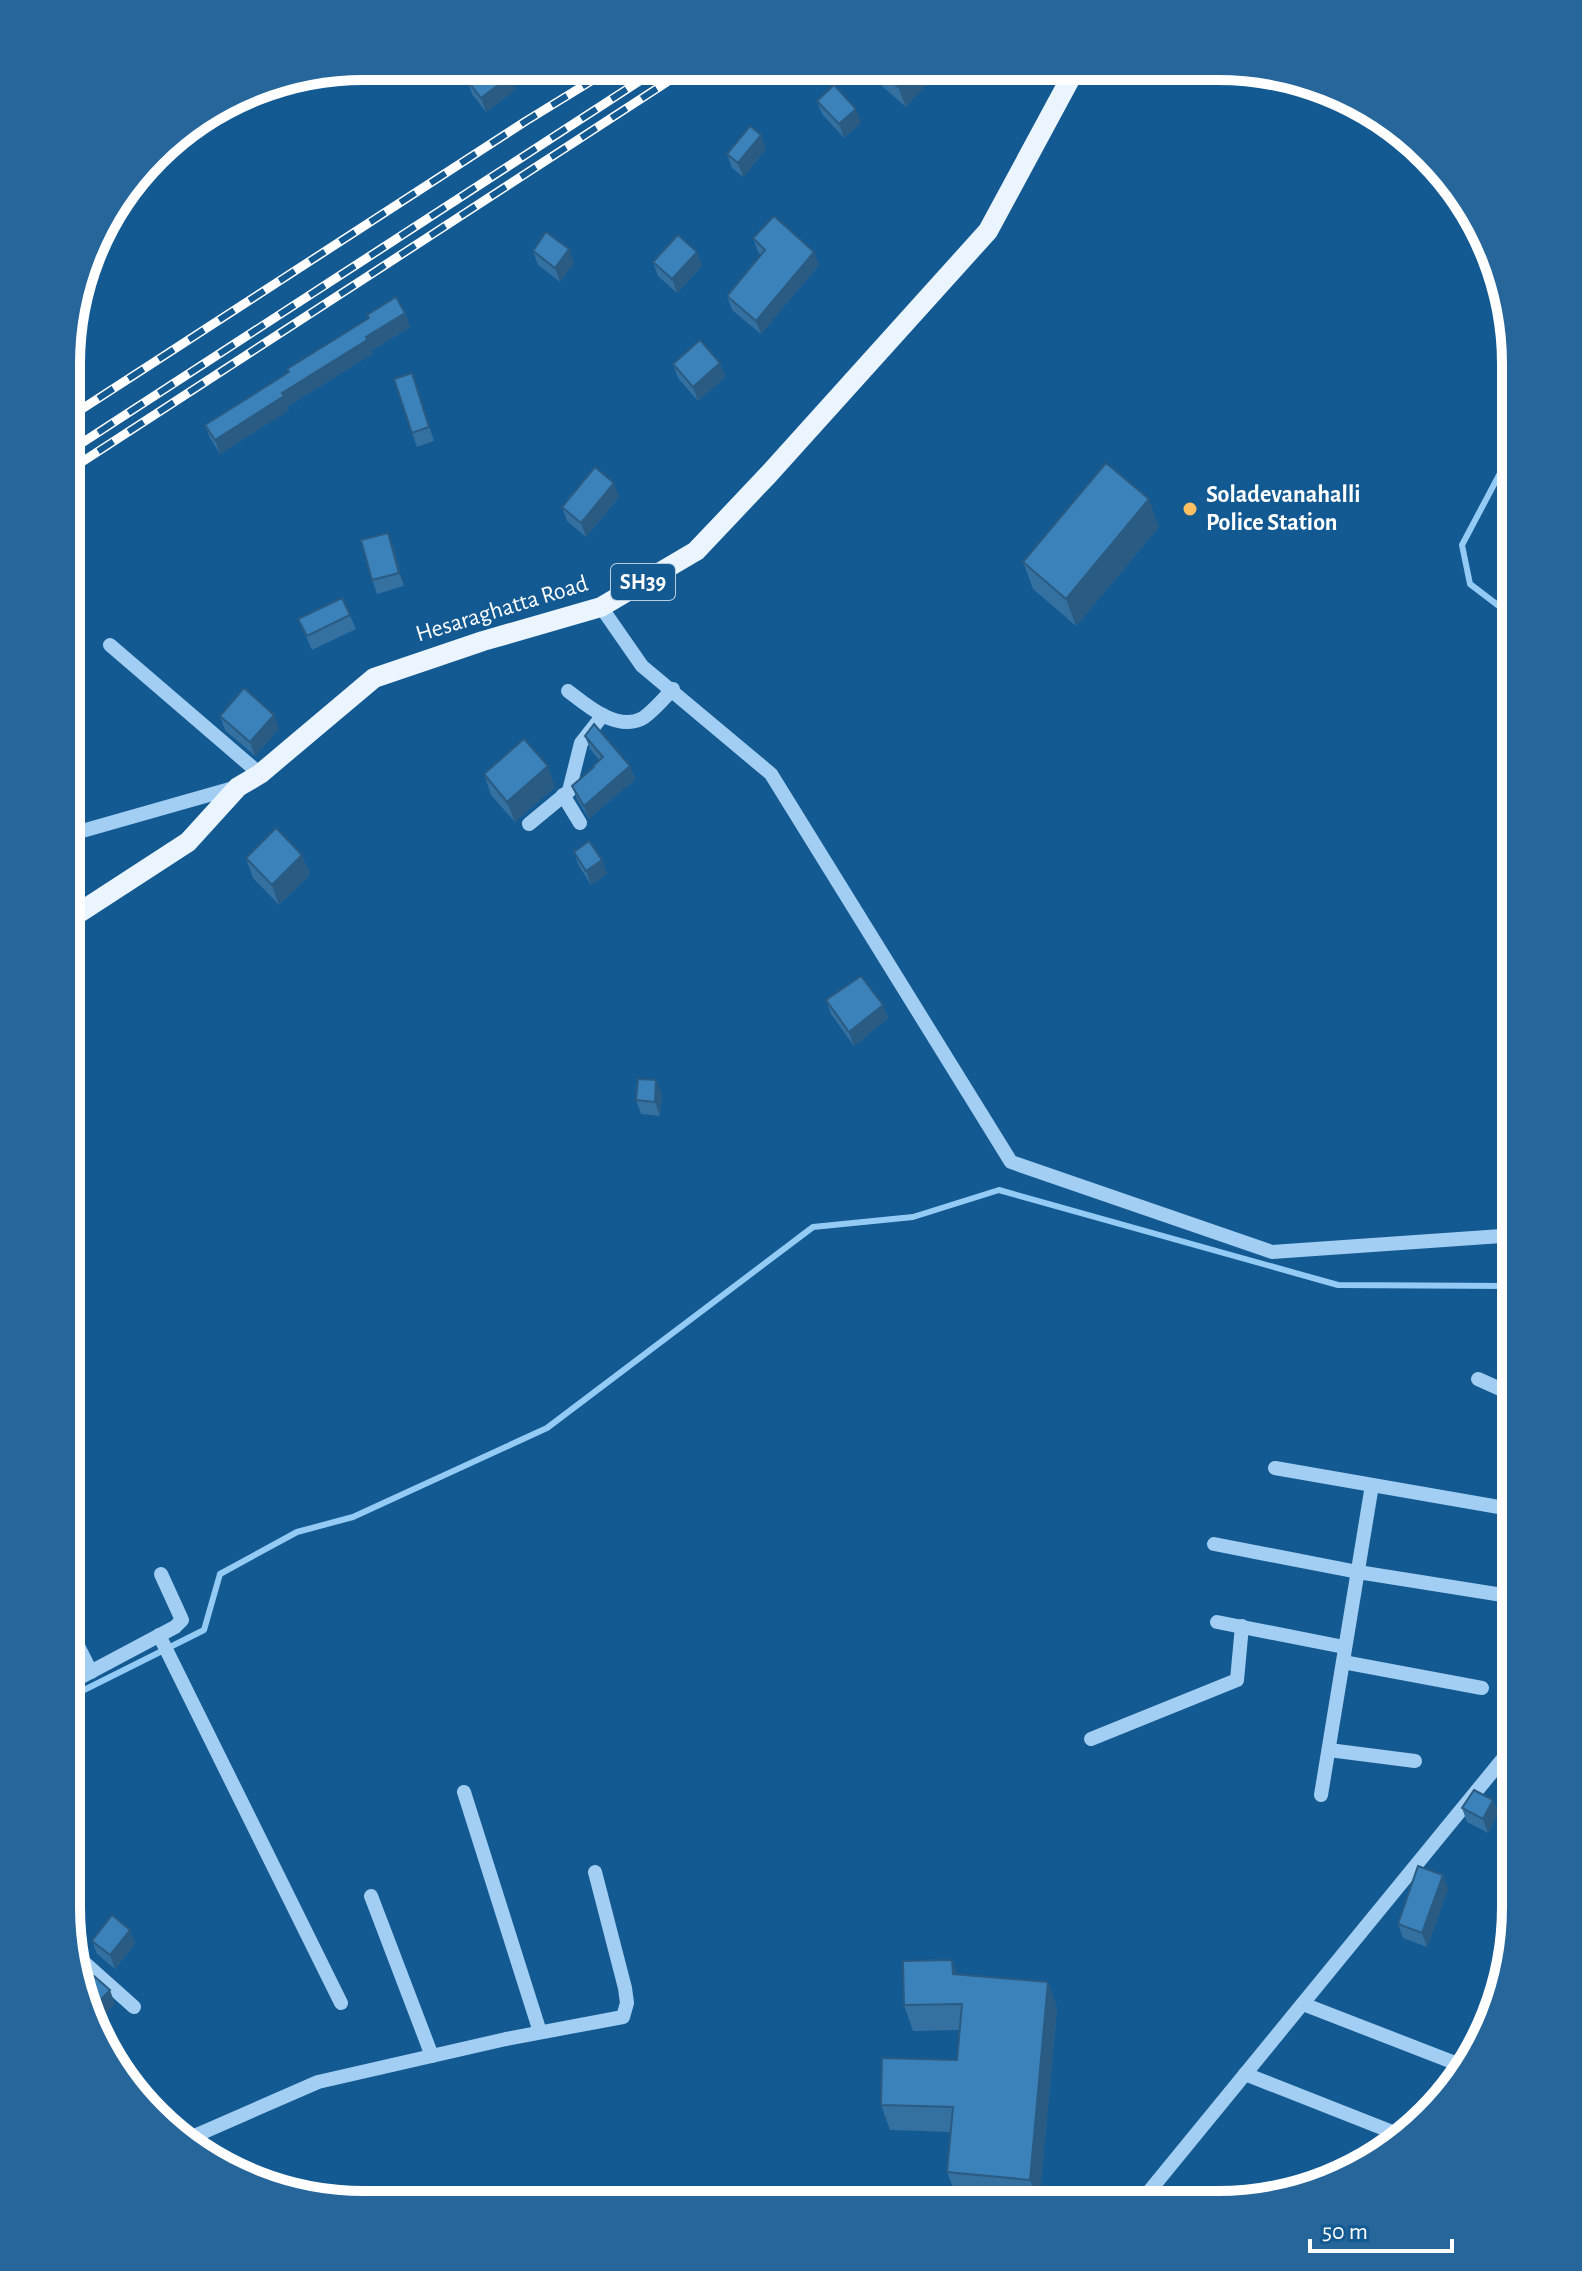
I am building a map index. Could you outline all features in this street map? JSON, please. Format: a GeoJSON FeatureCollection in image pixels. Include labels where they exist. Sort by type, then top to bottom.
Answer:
{"type":"FeatureCollection","features":[{"type":"Feature","properties":{"kind":"main road","name":"Hesaraghatta Road"},"geometry":{"type":"LineString","coordinates":[[80,912],[188,842],[238,787],[260,774],[374,678],[483,641],[601,607],[696,551],[988,231],[1069,80]]}},
{"type":"Feature","properties":{"kind":"street"},"geometry":{"type":"LineString","coordinates":[[601,607],[642,666],[771,774],[1011,1162],[1272,1252],[1502,1236]]}},
{"type":"Feature","properties":{"kind":"street"},"geometry":{"type":"LineString","coordinates":[[110,645],[260,774]]}},
{"type":"Feature","properties":{"kind":"street"},"geometry":{"type":"LineString","coordinates":[[568,691],[596,713],[621,721],[641,719],[672,690]]}},
{"type":"Feature","properties":{"kind":"street"},"geometry":{"type":"LineString","coordinates":[[529,824],[569,791],[581,743],[603,715]]}},
{"type":"Feature","properties":{"kind":"street"},"geometry":{"type":"LineString","coordinates":[[80,832],[238,787]]}},
{"type":"Feature","properties":{"kind":"street"},"geometry":{"type":"LineString","coordinates":[[563,795],[580,823]]}},
{"type":"Feature","properties":{"kind":"street"},"geometry":{"type":"LineString","coordinates":[[1478,1379],[1502,1388]]}},
{"type":"Feature","properties":{"kind":"street"},"geometry":{"type":"LineString","coordinates":[[1275,1468],[1502,1508]]}},
{"type":"Feature","properties":{"kind":"street"},"geometry":{"type":"LineString","coordinates":[[1321,1795],[1372,1485]]}},
{"type":"Feature","properties":{"kind":"street"},"geometry":{"type":"LineString","coordinates":[[1214,1544],[1358,1572],[1502,1595]]}},
{"type":"Feature","properties":{"kind":"street"},"geometry":{"type":"LineString","coordinates":[[80,1678],[160,1636],[182,1620],[161,1574]]}},
{"type":"Feature","properties":{"kind":"street"},"geometry":{"type":"LineString","coordinates":[[1217,1622],[1482,1688]]}},
{"type":"Feature","properties":{"kind":"street"},"geometry":{"type":"LineString","coordinates":[[1091,1739],[1237,1680],[1242,1626]]}},
{"type":"Feature","properties":{"kind":"street"},"geometry":{"type":"LineString","coordinates":[[160,1636],[341,2003]]}},
{"type":"Feature","properties":{"kind":"street"},"geometry":{"type":"LineString","coordinates":[[80,1650],[91,1672]]}},
{"type":"Feature","properties":{"kind":"street"},"geometry":{"type":"LineString","coordinates":[[1329,1750],[1415,1761]]}},
{"type":"Feature","properties":{"kind":"street"},"geometry":{"type":"LineString","coordinates":[[1149,2191],[1502,1760]]}},
{"type":"Feature","properties":{"kind":"street"},"geometry":{"type":"LineString","coordinates":[[464,1792],[540,2032]]}},
{"type":"Feature","properties":{"kind":"street"},"geometry":{"type":"LineString","coordinates":[[196,2135],[318,2082],[540,2032],[623,2017],[627,2003],[625,1988],[595,1872]]}},
{"type":"Feature","properties":{"kind":"street"},"geometry":{"type":"LineString","coordinates":[[371,1896],[432,2056]]}},
{"type":"Feature","properties":{"kind":"street"},"geometry":{"type":"LineString","coordinates":[[85,1964],[134,2007]]}},
{"type":"Feature","properties":{"kind":"street"},"geometry":{"type":"LineString","coordinates":[[1303,2004],[1455,2063]]}},
{"type":"Feature","properties":{"kind":"street"},"geometry":{"type":"LineString","coordinates":[[1245,2074],[1391,2132]]}},
{"type":"Feature","properties":{"kind":"building"},"geometry":{"type":"Polygon","coordinates":[[[891,80],[904,80],[898,87],[891,80]]]}},
{"type":"Feature","properties":{"kind":"building"},"geometry":{"type":"Polygon","coordinates":[[[468,81],[504,81],[481,98],[468,81]]]}},
{"type":"Feature","properties":{"kind":"building"},"geometry":{"type":"Polygon","coordinates":[[[834,85],[856,109],[839,124],[817,101],[834,85]]]}},
{"type":"Feature","properties":{"kind":"building"},"geometry":{"type":"Polygon","coordinates":[[[750,126],[761,135],[738,163],[727,154],[750,126]]]}},
{"type":"Feature","properties":{"kind":"building"},"geometry":{"type":"Polygon","coordinates":[[[774,216],[814,252],[756,321],[727,296],[765,250],[753,238],[774,216]]]}},
{"type":"Feature","properties":{"kind":"building"},"geometry":{"type":"Polygon","coordinates":[[[546,232],[569,249],[555,268],[533,251],[546,232]]]}},
{"type":"Feature","properties":{"kind":"building"},"geometry":{"type":"Polygon","coordinates":[[[678,235],[697,252],[672,279],[653,262],[678,235]]]}},
{"type":"Feature","properties":{"kind":"building"},"geometry":{"type":"Polygon","coordinates":[[[396,297],[405,313],[215,440],[205,425],[289,372],[287,369],[369,318],[367,315],[396,297]]]}},
{"type":"Feature","properties":{"kind":"building"},"geometry":{"type":"Polygon","coordinates":[[[700,340],[720,363],[693,387],[673,364],[700,340]]]}},
{"type":"Feature","properties":{"kind":"building"},"geometry":{"type":"Polygon","coordinates":[[[412,373],[429,427],[412,433],[394,379],[412,373]]]}},
{"type":"Feature","properties":{"kind":"building"},"geometry":{"type":"Polygon","coordinates":[[[1106,463],[1149,499],[1066,599],[1023,562],[1106,463]]]}},
{"type":"Feature","properties":{"kind":"building"},"geometry":{"type":"Polygon","coordinates":[[[595,467],[614,483],[581,523],[562,507],[595,467]]]}},
{"type":"Feature","properties":{"kind":"building"},"geometry":{"type":"Polygon","coordinates":[[[388,533],[399,573],[372,580],[361,540],[388,533]]]}},
{"type":"Feature","properties":{"kind":"building"},"geometry":{"type":"Polygon","coordinates":[[[342,598],[350,615],[307,636],[298,619],[342,598]]]}},
{"type":"Feature","properties":{"kind":"building"},"geometry":{"type":"Polygon","coordinates":[[[244,688],[274,715],[250,742],[220,716],[244,688]]]}},
{"type":"Feature","properties":{"kind":"building"},"geometry":{"type":"Polygon","coordinates":[[[594,724],[630,766],[584,806],[572,786],[603,757],[585,736],[594,724]]]}},
{"type":"Feature","properties":{"kind":"building"},"geometry":{"type":"Polygon","coordinates":[[[524,739],[548,766],[507,802],[484,774],[524,739]]]}},
{"type":"Feature","properties":{"kind":"building"},"geometry":{"type":"Polygon","coordinates":[[[276,828],[302,855],[272,885],[246,858],[276,828]]]}},
{"type":"Feature","properties":{"kind":"building"},"geometry":{"type":"Polygon","coordinates":[[[589,841],[602,860],[586,871],[574,852],[589,841]]]}},
{"type":"Feature","properties":{"kind":"building"},"geometry":{"type":"Polygon","coordinates":[[[861,976],[883,1005],[849,1032],[826,1000],[861,976]]]}},
{"type":"Feature","properties":{"kind":"building"},"geometry":{"type":"Polygon","coordinates":[[[638,1079],[656,1080],[655,1102],[636,1100],[638,1079]]]}},
{"type":"Feature","properties":{"kind":"building"},"geometry":{"type":"Polygon","coordinates":[[[1474,1790],[1493,1800],[1483,1819],[1462,1808],[1474,1790]]]}},
{"type":"Feature","properties":{"kind":"building"},"geometry":{"type":"Polygon","coordinates":[[[1418,1866],[1443,1875],[1422,1933],[1398,1924],[1418,1866]]]}},
{"type":"Feature","properties":{"kind":"building"},"geometry":{"type":"Polygon","coordinates":[[[112,1915],[130,1930],[110,1955],[92,1941],[112,1915]]]}},
{"type":"Feature","properties":{"kind":"building"},"geometry":{"type":"Polygon","coordinates":[[[952,1960],[953,1974],[1048,1982],[1030,2180],[947,2172],[953,2107],[881,2105],[882,2058],[957,2060],[962,2004],[904,2005],[903,1961],[952,1960]]]}},
{"type":"Feature","properties":{"kind":"building"},"geometry":{"type":"Polygon","coordinates":[[[94,1976],[110,1990],[97,2003],[95,1998],[90,1980],[94,1976]]]}},
{"type":"Feature","properties":{"kind":"waterway"},"geometry":{"type":"LineString","coordinates":[[1502,469],[1462,545],[1470,584],[1502,608]]}},
{"type":"Feature","properties":{"kind":"waterway"},"geometry":{"type":"LineString","coordinates":[[80,1692],[204,1630],[220,1574],[297,1532],[353,1517],[547,1428],[813,1227],[913,1217],[999,1190],[1338,1285],[1502,1286]]}},
{"type":"Feature","properties":{"kind":"railway"},"geometry":{"type":"LineString","coordinates":[[80,410],[592,81]]}},
{"type":"Feature","properties":{"kind":"railway"},"geometry":{"type":"LineString","coordinates":[[80,444],[640,81]]}},
{"type":"Feature","properties":{"kind":"railway"},"geometry":{"type":"LineString","coordinates":[[80,463],[669,81]]}},
{"type":"Feature","properties":{"kind":"place","name":"Soladevanahalli Police Station"},"geometry":{"type":"Point","coordinates":[1190,509]}}]}
